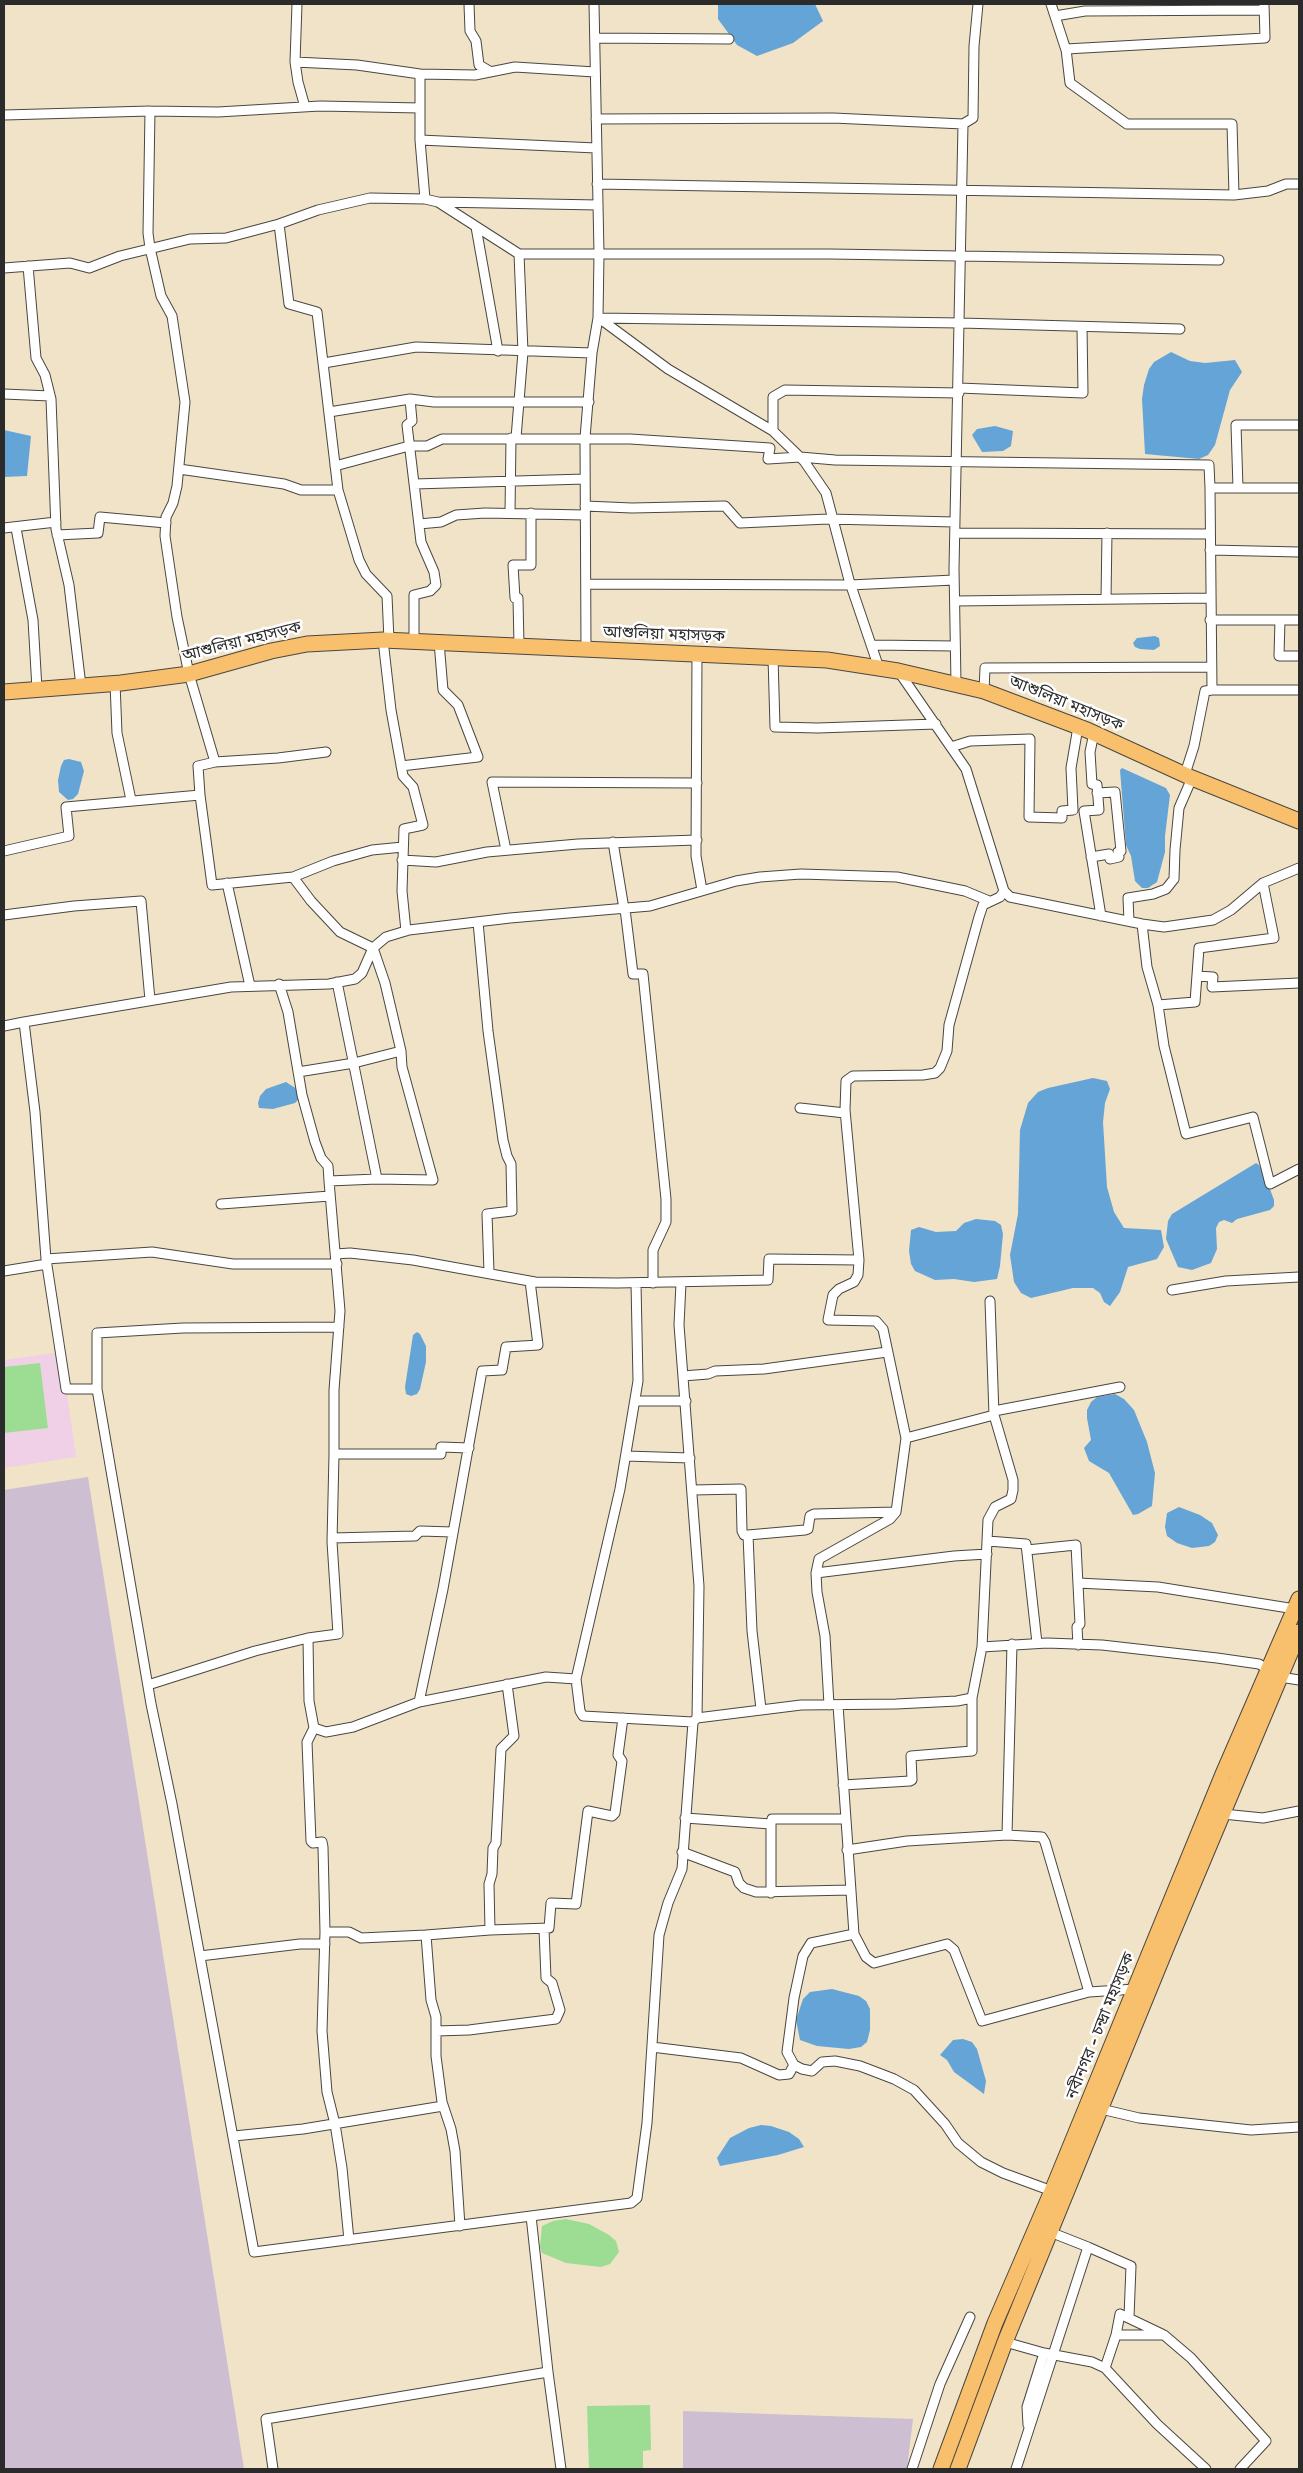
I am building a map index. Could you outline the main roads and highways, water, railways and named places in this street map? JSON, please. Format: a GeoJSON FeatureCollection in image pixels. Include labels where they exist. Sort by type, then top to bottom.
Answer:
{"type":"FeatureCollection","features":[{"type":"Feature","properties":{"kind":"highway","name":"আশুলিয়া মহাসড়ক"},"geometry":{"type":"LineString","coordinates":[[4,692],[115,683],[189,674],[270,651],[307,644],[386,640],[827,660],[898,671],[984,690],[1078,727],[1188,776],[1298,817]]}},
{"type":"Feature","properties":{"kind":"highway","name":"নবীনগর - চন্দ্রা মহাসড়ক"},"geometry":{"type":"LineString","coordinates":[[958,2469],[1005,2342],[1223,1814],[1275,1674],[1297,1604]]}},
{"type":"Feature","properties":{"kind":"highway","name":"নবীনগর - চন্দ্রা মহাসড়ক"},"geometry":{"type":"LineString","coordinates":[[940,2469],[996,2323],[1223,1774],[1299,1632]]}},
{"type":"Feature","properties":{"kind":"water"},"geometry":{"type":"Polygon","coordinates":[[[718,4],[815,4],[823,21],[793,43],[757,56],[737,45],[718,19],[718,4]]]}},
{"type":"Feature","properties":{"kind":"water"},"geometry":{"type":"Polygon","coordinates":[[[1171,352],[1190,361],[1205,363],[1235,360],[1242,372],[1230,390],[1215,445],[1208,455],[1199,459],[1145,454],[1142,399],[1144,385],[1149,369],[1154,362],[1171,352]]]}},
{"type":"Feature","properties":{"kind":"water"},"geometry":{"type":"Polygon","coordinates":[[[995,426],[1013,431],[1011,446],[1003,451],[982,452],[972,435],[977,429],[995,426]]]}},
{"type":"Feature","properties":{"kind":"water"},"geometry":{"type":"Polygon","coordinates":[[[4,430],[31,436],[27,476],[4,477],[4,430]]]}},
{"type":"Feature","properties":{"kind":"water"},"geometry":{"type":"Polygon","coordinates":[[[1155,636],[1159,638],[1160,646],[1154,650],[1140,649],[1135,647],[1133,643],[1137,638],[1155,636]]]}},
{"type":"Feature","properties":{"kind":"water"},"geometry":{"type":"Polygon","coordinates":[[[69,759],[81,762],[84,771],[78,794],[73,799],[68,800],[59,792],[58,780],[64,760],[69,759]]]}},
{"type":"Feature","properties":{"kind":"water"},"geometry":{"type":"Polygon","coordinates":[[[1122,768],[1166,788],[1170,795],[1165,852],[1157,882],[1148,888],[1142,888],[1135,881],[1131,856],[1126,845],[1120,770],[1122,768]]]}},
{"type":"Feature","properties":{"kind":"water"},"geometry":{"type":"Polygon","coordinates":[[[1093,1078],[1107,1081],[1110,1089],[1105,1103],[1103,1122],[1107,1187],[1114,1212],[1124,1228],[1161,1230],[1164,1247],[1157,1259],[1128,1267],[1120,1292],[1110,1306],[1104,1302],[1100,1293],[1093,1288],[1073,1288],[1031,1298],[1021,1293],[1014,1282],[1010,1255],[1018,1214],[1020,1130],[1028,1103],[1038,1092],[1048,1088],[1093,1078]]]}},
{"type":"Feature","properties":{"kind":"water"},"geometry":{"type":"Polygon","coordinates":[[[286,1082],[297,1089],[299,1099],[295,1103],[273,1109],[259,1108],[260,1096],[266,1089],[286,1082]]]}},
{"type":"Feature","properties":{"kind":"water"},"geometry":{"type":"Polygon","coordinates":[[[1256,1163],[1259,1165],[1267,1181],[1274,1200],[1274,1206],[1270,1210],[1237,1219],[1232,1223],[1224,1220],[1219,1222],[1216,1228],[1217,1249],[1211,1263],[1192,1270],[1178,1267],[1166,1239],[1168,1221],[1172,1214],[1256,1163]]]}},
{"type":"Feature","properties":{"kind":"water"},"geometry":{"type":"Polygon","coordinates":[[[976,1219],[995,1221],[1001,1225],[1003,1234],[997,1279],[974,1282],[954,1279],[935,1280],[915,1271],[911,1264],[909,1251],[911,1230],[919,1227],[936,1232],[956,1231],[964,1223],[976,1219]]]}},
{"type":"Feature","properties":{"kind":"water"},"geometry":{"type":"Polygon","coordinates":[[[417,1332],[426,1346],[426,1362],[420,1389],[417,1394],[411,1396],[406,1394],[405,1387],[413,1335],[417,1332]]]}},
{"type":"Feature","properties":{"kind":"water"},"geometry":{"type":"Polygon","coordinates":[[[1115,1394],[1124,1399],[1134,1410],[1147,1442],[1155,1473],[1152,1506],[1133,1515],[1109,1473],[1089,1461],[1084,1448],[1091,1440],[1087,1410],[1091,1402],[1097,1397],[1115,1394]]]}},
{"type":"Feature","properties":{"kind":"water"},"geometry":{"type":"Polygon","coordinates":[[[1179,1507],[1200,1515],[1212,1523],[1218,1535],[1215,1542],[1209,1546],[1192,1548],[1177,1543],[1167,1536],[1165,1527],[1167,1513],[1179,1507]]]}},
{"type":"Feature","properties":{"kind":"water"},"geometry":{"type":"Polygon","coordinates":[[[832,1989],[859,1996],[866,2001],[870,2009],[870,2030],[867,2042],[861,2047],[849,2049],[817,2046],[800,2040],[796,2020],[803,1999],[810,1992],[832,1989]]]}},
{"type":"Feature","properties":{"kind":"water"},"geometry":{"type":"Polygon","coordinates":[[[963,2039],[972,2042],[977,2049],[986,2081],[984,2094],[954,2072],[947,2060],[940,2055],[953,2040],[963,2039]]]}},
{"type":"Feature","properties":{"kind":"water"},"geometry":{"type":"Polygon","coordinates":[[[761,2125],[789,2132],[799,2139],[804,2147],[778,2155],[720,2166],[717,2158],[730,2138],[749,2128],[761,2125]]]}}]}
